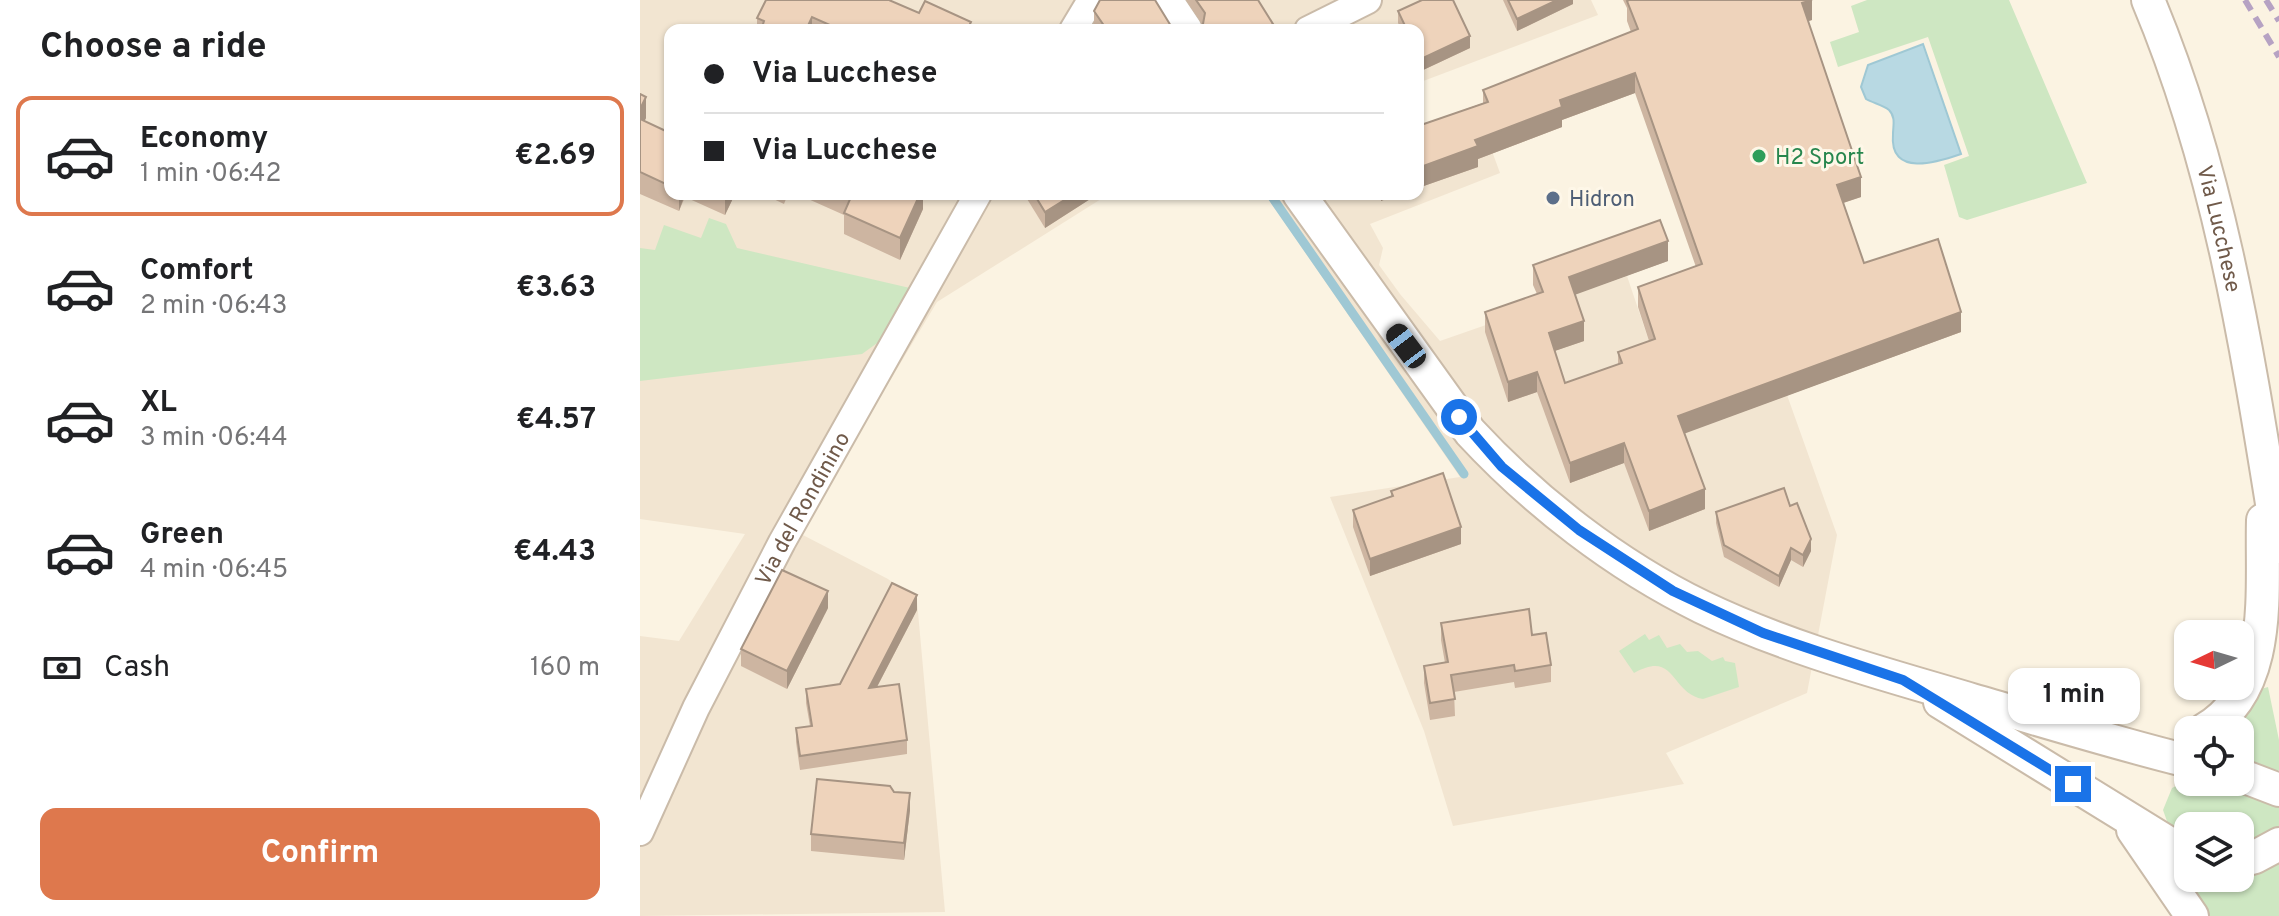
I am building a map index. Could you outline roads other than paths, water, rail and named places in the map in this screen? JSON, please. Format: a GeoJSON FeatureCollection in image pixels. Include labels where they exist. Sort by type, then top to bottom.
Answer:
{"type":"FeatureCollection","features":[{"type":"Feature","properties":{"kind":"street"},"geometry":{"type":"LineString","coordinates":[[1077,24],[1091,0]]}},
{"type":"Feature","properties":{"kind":"street"},"geometry":{"type":"LineString","coordinates":[[1166,0],[1182,24]]}},
{"type":"Feature","properties":{"kind":"street"},"geometry":{"type":"LineString","coordinates":[[1320,24],[1368,0]]}},
{"type":"Feature","properties":{"kind":"street","name":"Via Lucchese"},"geometry":{"type":"LineString","coordinates":[[2148,0],[2190,107],[2227,245],[2279,547]]}},
{"type":"Feature","properties":{"kind":"street","name":"Via del Rondinino"},"geometry":{"type":"LineString","coordinates":[[640,832],[696,708],[782,542],[975,200]]}},
{"type":"Feature","properties":{"kind":"street"},"geometry":{"type":"LineString","coordinates":[[1303,200],[1470,432],[1502,467],[1579,530],[1702,607],[1763,633],[1903,680],[2174,758]]}},
{"type":"Feature","properties":{"kind":"street","name":"Via Lucchese"},"geometry":{"type":"LineString","coordinates":[[2220,716],[2236,702],[2245,688],[2256,656],[2266,465]]}},
{"type":"Feature","properties":{"kind":"street"},"geometry":{"type":"LineString","coordinates":[[1903,680],[2174,846]]}},
{"type":"Feature","properties":{"kind":"street"},"geometry":{"type":"LineString","coordinates":[[2147,751],[2174,742]]}},
{"type":"Feature","properties":{"kind":"street"},"geometry":{"type":"LineString","coordinates":[[2254,780],[2279,790]]}},
{"type":"Feature","properties":{"kind":"street"},"geometry":{"type":"LineString","coordinates":[[2122,814],[2192,916]]}},
{"type":"Feature","properties":{"kind":"street"},"geometry":{"type":"LineString","coordinates":[[2254,857],[2279,844]]}},
{"type":"Feature","properties":{"kind":"water"},"geometry":{"type":"Polygon","coordinates":[[[1923,44],[1961,154],[1917,164],[1899,157],[1894,148],[1891,113],[1866,99],[1861,87],[1868,65],[1923,44]]]}},
{"type":"Feature","properties":{"kind":"waterway"},"geometry":{"type":"LineString","coordinates":[[1274,200],[1464,474]]}},
{"type":"Feature","properties":{"kind":"railway"},"geometry":{"type":"LineString","coordinates":[[2245,0],[2279,57]]}},
{"type":"Feature","properties":{"kind":"railway"},"geometry":{"type":"LineString","coordinates":[[2266,0],[2279,21]]}},
{"type":"Feature","properties":{"kind":"place","name":"H2 Sport"},"geometry":{"type":"Point","coordinates":[1759,156]}},
{"type":"Feature","properties":{"kind":"place","name":"Hidron"},"geometry":{"type":"Point","coordinates":[1553,198]}}]}
